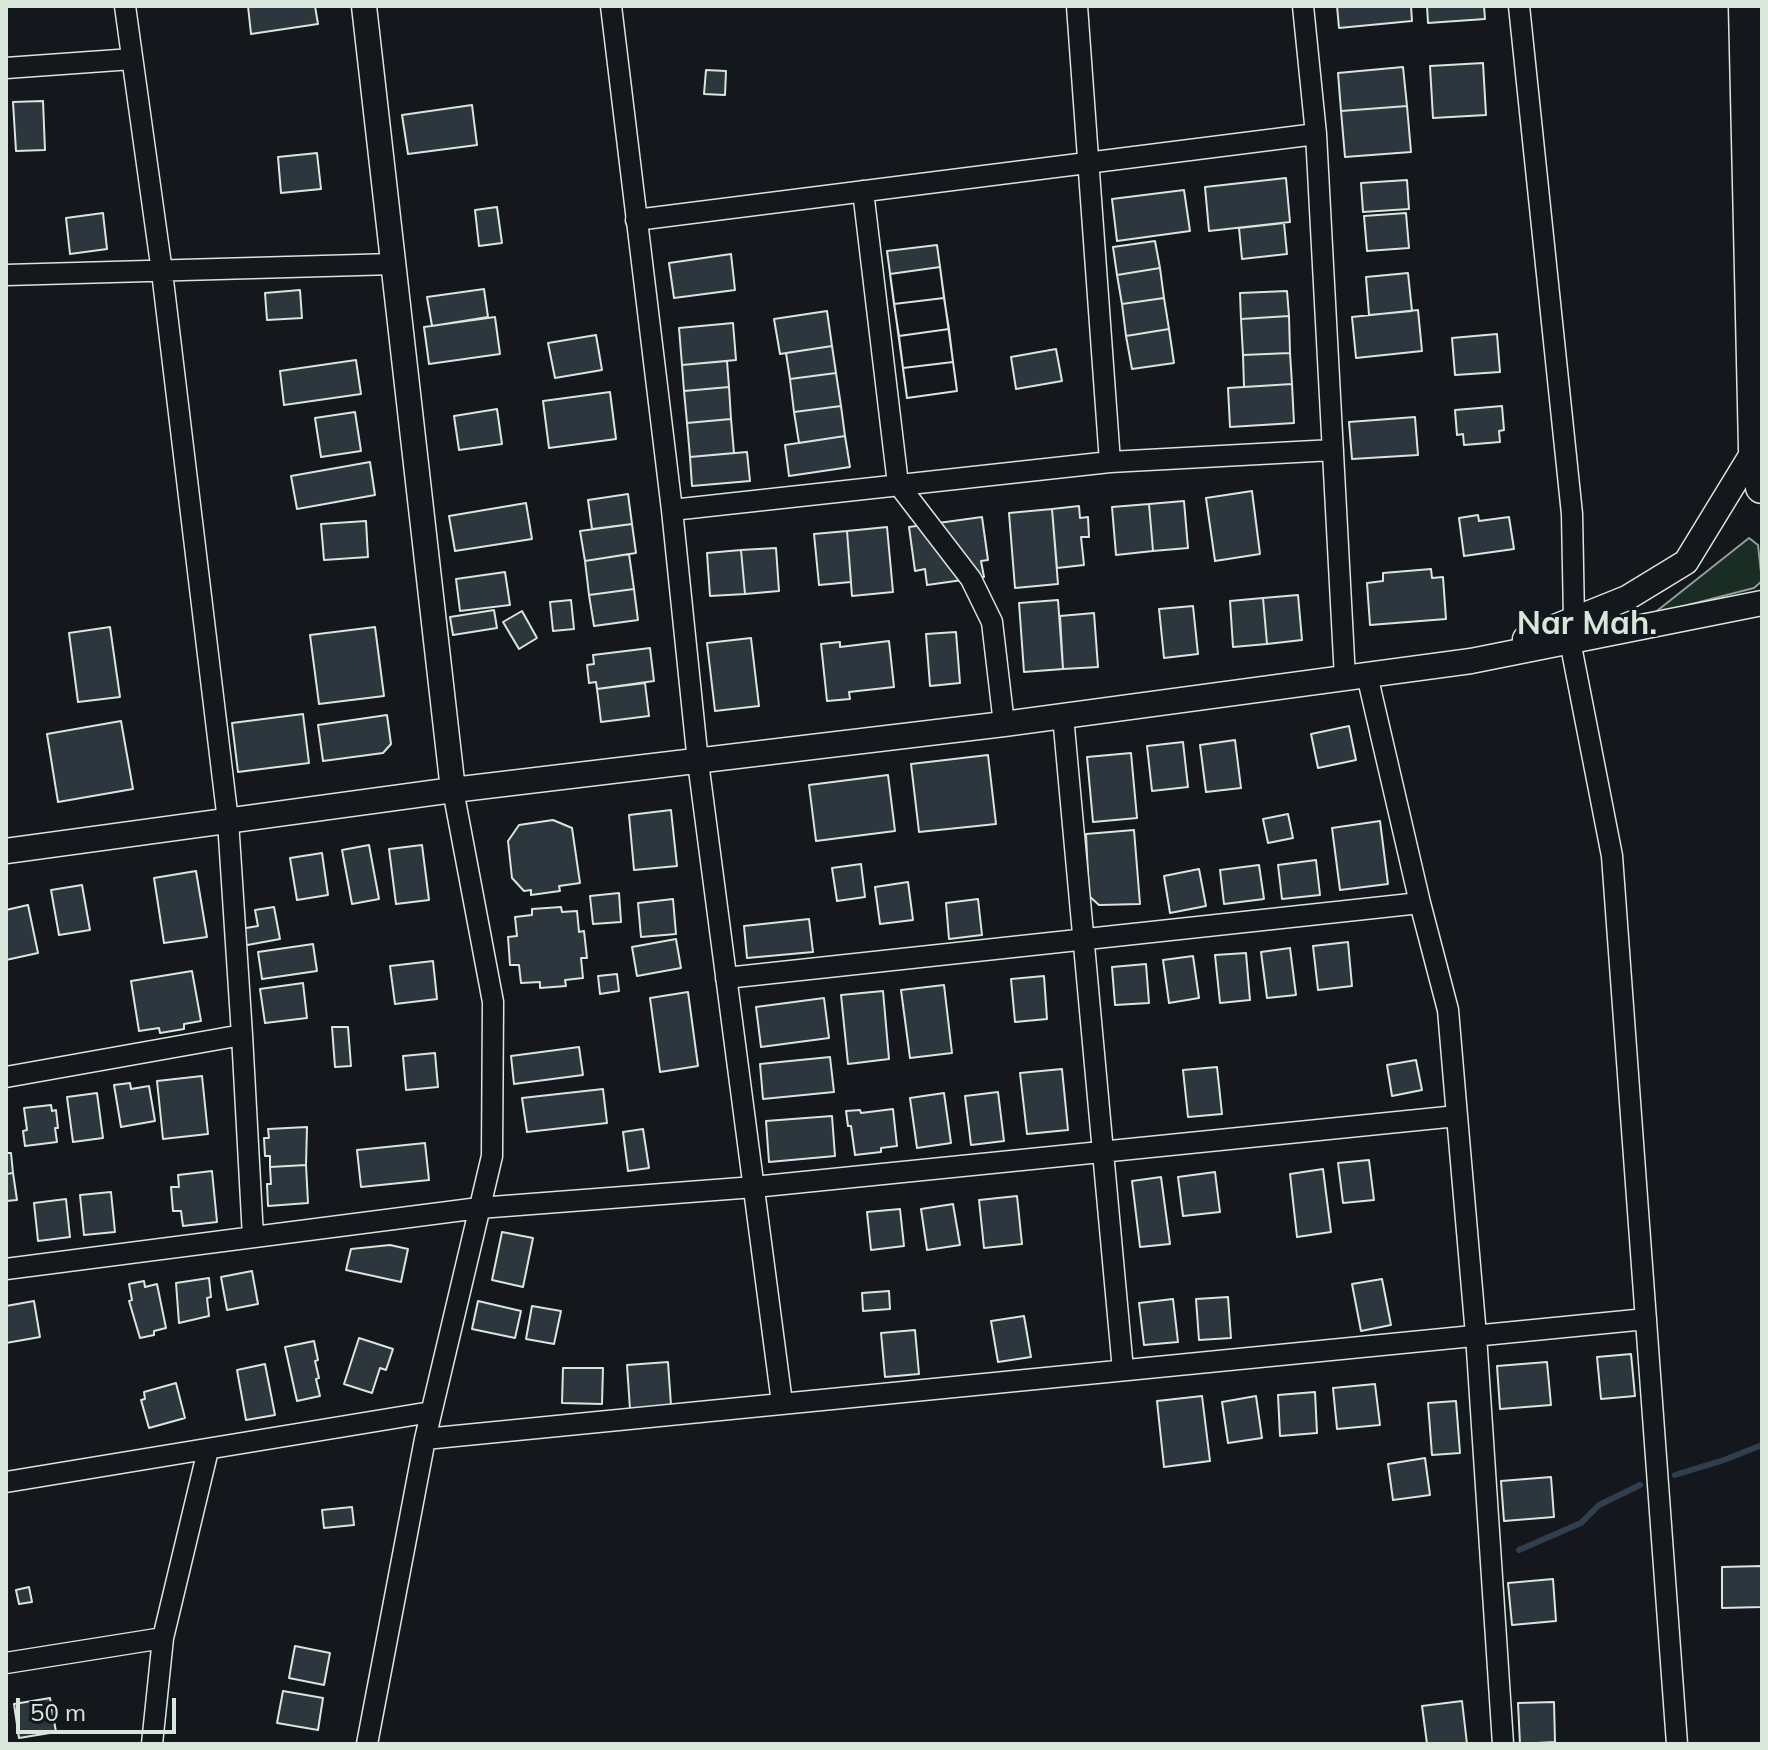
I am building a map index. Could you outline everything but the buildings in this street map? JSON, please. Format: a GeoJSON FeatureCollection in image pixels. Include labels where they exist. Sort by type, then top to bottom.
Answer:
{"type":"FeatureCollection","features":[{"type":"Feature","properties":{"kind":"highway"},"geometry":{"type":"LineString","coordinates":[[1745,6],[1758,448],[1762,487]]}},
{"type":"Feature","properties":{"kind":"street"},"geometry":{"type":"LineString","coordinates":[[125,6],[162,272],[228,821],[253,1237]]}},
{"type":"Feature","properties":{"kind":"street"},"geometry":{"type":"LineString","coordinates":[[364,6],[453,790],[493,1002],[492,1156],[425,1439],[367,1744]]}},
{"type":"Feature","properties":{"kind":"street"},"geometry":{"type":"LineString","coordinates":[[611,6],[672,510],[698,762],[782,1403]]}},
{"type":"Feature","properties":{"kind":"street"},"geometry":{"type":"LineString","coordinates":[[1077,6],[1110,462]]}},
{"type":"Feature","properties":{"kind":"street"},"geometry":{"type":"LineString","coordinates":[[1303,6],[1316,134],[1333,450],[1356,677],[1448,1010],[1476,1335],[1503,1744]]}},
{"type":"Feature","properties":{"kind":"street"},"geometry":{"type":"LineString","coordinates":[[1519,6],[1572,514],[1572,630],[1612,856],[1677,1744]]}},
{"type":"Feature","properties":{"kind":"street"},"geometry":{"type":"LineString","coordinates":[[6,68],[132,59]]}},
{"type":"Feature","properties":{"kind":"street"},"geometry":{"type":"LineString","coordinates":[[636,220],[1316,134]]}},
{"type":"Feature","properties":{"kind":"street"},"geometry":{"type":"LineString","coordinates":[[863,191],[898,484],[971,579],[992,622],[1004,724]]}},
{"type":"Feature","properties":{"kind":"street"},"geometry":{"type":"LineString","coordinates":[[6,275],[394,264]]}},
{"type":"Feature","properties":{"kind":"street"},"geometry":{"type":"LineString","coordinates":[[1572,630],[1686,562],[1758,448]]}},
{"type":"Feature","properties":{"kind":"street"},"geometry":{"type":"LineString","coordinates":[[672,510],[1110,462],[1333,450]]}},
{"type":"Feature","properties":{"kind":"street"},"geometry":{"type":"LineString","coordinates":[[6,851],[453,790],[1004,724],[1471,661],[1572,630],[1762,603]]}},
{"type":"Feature","properties":{"kind":"street"},"geometry":{"type":"LineString","coordinates":[[1063,716],[1123,1370]]}},
{"type":"Feature","properties":{"kind":"street"},"geometry":{"type":"LineString","coordinates":[[726,978],[1420,903]]}},
{"type":"Feature","properties":{"kind":"street"},"geometry":{"type":"LineString","coordinates":[[6,1077],[242,1035]]}},
{"type":"Feature","properties":{"kind":"street"},"geometry":{"type":"LineString","coordinates":[[6,1269],[479,1208],[754,1187],[1457,1116]]}},
{"type":"Feature","properties":{"kind":"street"},"geometry":{"type":"LineString","coordinates":[[425,1439],[1646,1319]]}},
{"type":"Feature","properties":{"kind":"street"},"geometry":{"type":"LineString","coordinates":[[6,1482],[431,1412]]}},
{"type":"Feature","properties":{"kind":"street"},"geometry":{"type":"LineString","coordinates":[[152,1744],[163,1638],[208,1450]]}},
{"type":"Feature","properties":{"kind":"street"},"geometry":{"type":"LineString","coordinates":[[6,1663],[163,1638]]}},
{"type":"Feature","properties":{"kind":"green space"},"geometry":{"type":"Polygon","coordinates":[[[1749,538],[1758,545],[1762,581],[1754,588],[1653,614],[1749,538]]]}},
{"type":"Feature","properties":{"kind":"waterway"},"geometry":{"type":"LineString","coordinates":[[1675,1475],[1762,1445]]}},
{"type":"Feature","properties":{"kind":"waterway"},"geometry":{"type":"LineString","coordinates":[[1519,1550],[1581,1523],[1599,1505],[1640,1485]]}},
{"type":"Feature","properties":{"kind":"district","name":"Nar Mah."},"geometry":{"type":"Point","coordinates":[1587,624]}}]}
